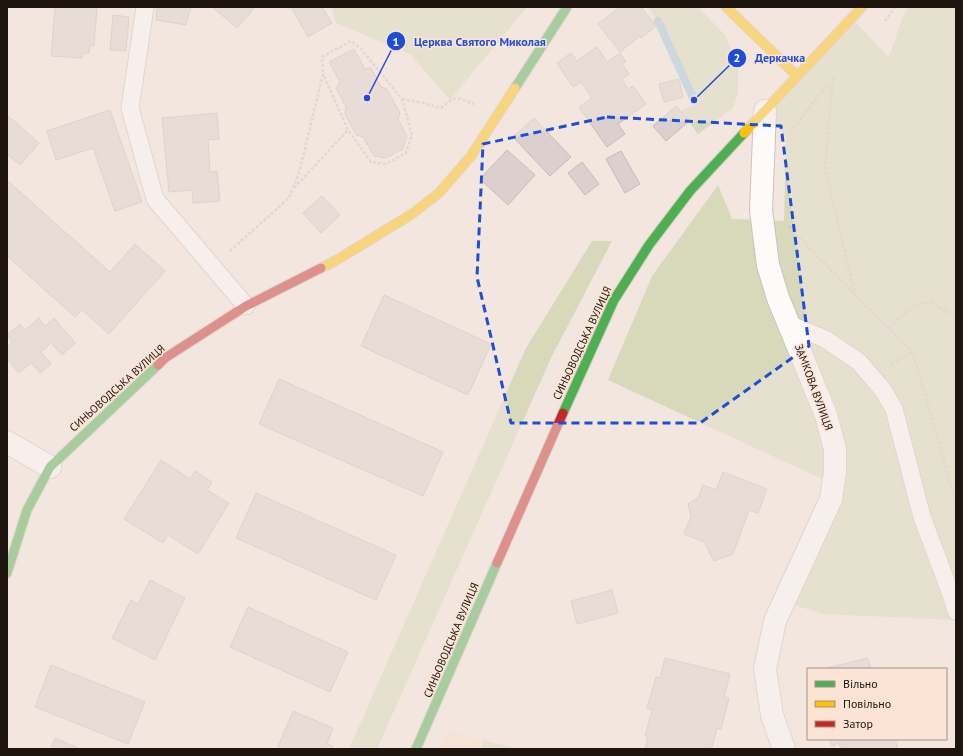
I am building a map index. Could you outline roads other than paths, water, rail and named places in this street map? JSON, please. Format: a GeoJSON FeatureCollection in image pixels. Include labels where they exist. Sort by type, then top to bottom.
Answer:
{"type":"FeatureCollection","features":[{"type":"Feature","properties":{"kind":"street","name":"СИНЬОВОДСЬКА ВУЛИЦЯ"},"geometry":{"type":"LineString","coordinates":[[7,569],[27,510],[50,467],[165,358],[246,306],[336,261],[412,214],[439,193],[471,156],[567,7]]}},
{"type":"Feature","properties":{"kind":"street"},"geometry":{"type":"LineString","coordinates":[[726,7],[797,76]]}},
{"type":"Feature","properties":{"kind":"street","name":"СИНЬОВОДСЬКА ВУЛИЦЯ"},"geometry":{"type":"LineString","coordinates":[[416,749],[579,376],[614,300],[649,244],[690,191],[862,7]]}},
{"type":"Feature","properties":{"kind":"street","name":"ЗАМКОВА ВУЛИЦЯ"},"geometry":{"type":"LineString","coordinates":[[765,111],[761,210],[768,265],[778,298],[826,415],[835,449],[835,472],[831,499],[775,622],[765,669],[772,716],[784,749]]}},
{"type":"Feature","properties":{"kind":"street"},"geometry":{"type":"LineString","coordinates":[[7,442],[50,467]]}},
{"type":"Feature","properties":{"kind":"lane"},"geometry":{"type":"LineString","coordinates":[[145,7],[130,108],[155,199],[246,306]]}},
{"type":"Feature","properties":{"kind":"lane"},"geometry":{"type":"LineString","coordinates":[[789,324],[825,339],[859,362],[883,390],[894,409],[922,517],[956,611]]}},
{"type":"Feature","properties":{"kind":"waterway"},"geometry":{"type":"LineString","coordinates":[[658,21],[694,100]]}},
{"type":"Feature","properties":{"kind":"place","name":"Церква Святого Миколая"},"geometry":{"type":"Point","coordinates":[367,98]}},
{"type":"Feature","properties":{"kind":"place","name":"Деркачка"},"geometry":{"type":"Point","coordinates":[694,100]}}]}
